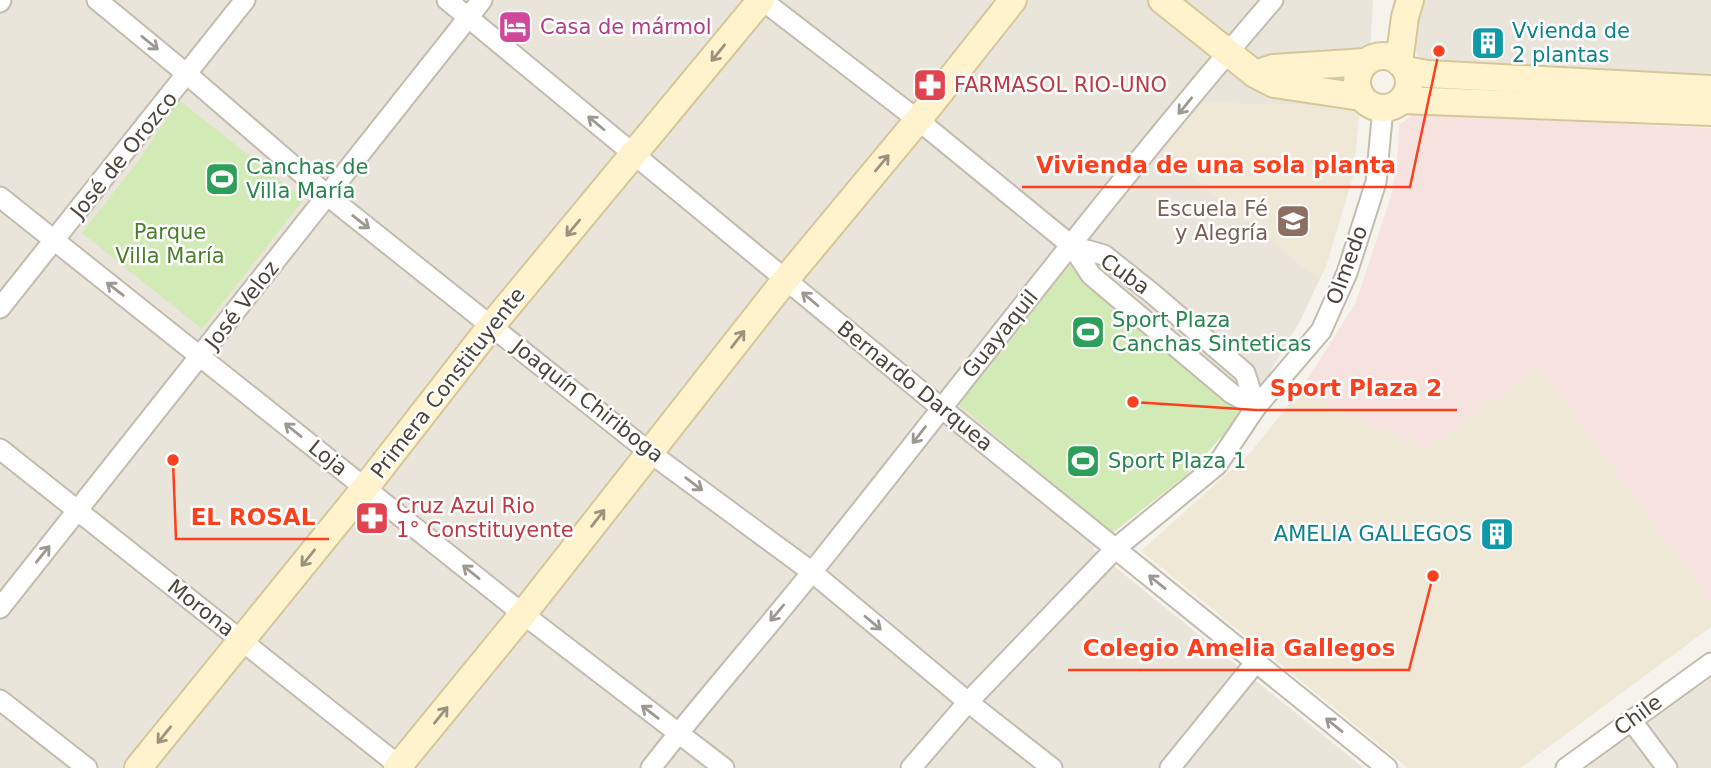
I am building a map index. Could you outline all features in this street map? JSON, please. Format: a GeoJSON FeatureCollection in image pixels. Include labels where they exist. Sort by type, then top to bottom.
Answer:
{"type":"FeatureCollection","features":[{"type":"Feature","properties":{"kind":"main road","name":"Primera Constituyente"},"geometry":{"type":"LineString","coordinates":[[138,768],[365,488],[492,325],[761,0]]}},
{"type":"Feature","properties":{"kind":"main road"},"geometry":{"type":"LineString","coordinates":[[400,767],[786,279],[1013,0]]}},
{"type":"Feature","properties":{"kind":"main road"},"geometry":{"type":"LineString","coordinates":[[1162,0],[1255,74],[1274,84],[1382,102],[1711,112]]}},
{"type":"Feature","properties":{"kind":"main road"},"geometry":{"type":"LineString","coordinates":[[1382,102],[1409,86],[1388,62],[1390,0]]}},
{"type":"Feature","properties":{"kind":"main road"},"geometry":{"type":"LineString","coordinates":[[1382,102],[1357,79],[1388,62],[1410,0]]}},
{"type":"Feature","properties":{"kind":"main road"},"geometry":{"type":"LineString","coordinates":[[1255,74],[1273,68],[1388,62],[1427,74],[1711,89]]}},
{"type":"Feature","properties":{"kind":"street","name":"Joaquín Chiriboga"},"geometry":{"type":"LineString","coordinates":[[97,0],[328,196],[649,452],[812,572],[1052,768]]}},
{"type":"Feature","properties":{"kind":"street","name":"José de Orozco"},"geometry":{"type":"LineString","coordinates":[[0,308],[246,0]]}},
{"type":"Feature","properties":{"kind":"street","name":"Bernardo Darquea"},"geometry":{"type":"LineString","coordinates":[[447,0],[940,407],[1387,768]]}},
{"type":"Feature","properties":{"kind":"street","name":"José Veloz"},"geometry":{"type":"LineString","coordinates":[[0,608],[482,0]]}},
{"type":"Feature","properties":{"kind":"street","name":"Cuba"},"geometry":{"type":"LineString","coordinates":[[761,0],[918,120],[1072,246],[1091,275],[1231,393],[1256,407]]}},
{"type":"Feature","properties":{"kind":"street","name":"Guayaquil"},"geometry":{"type":"LineString","coordinates":[[651,768],[812,572],[940,407],[1273,0]]}},
{"type":"Feature","properties":{"kind":"street","name":"Olmedo"},"geometry":{"type":"LineString","coordinates":[[911,768],[968,702],[1116,548],[1217,465],[1256,407],[1321,331],[1347,273],[1376,182],[1382,102]]}},
{"type":"Feature","properties":{"kind":"street","name":"Loja"},"geometry":{"type":"LineString","coordinates":[[0,197],[523,614],[724,768]]}},
{"type":"Feature","properties":{"kind":"street","name":"Morona"},"geometry":{"type":"LineString","coordinates":[[0,449],[400,767]]}},
{"type":"Feature","properties":{"kind":"street"},"geometry":{"type":"LineString","coordinates":[[1170,768],[1256,662]]}},
{"type":"Feature","properties":{"kind":"street","name":"Chile"},"geometry":{"type":"LineString","coordinates":[[1566,768],[1711,663]]}},
{"type":"Feature","properties":{"kind":"street"},"geometry":{"type":"LineString","coordinates":[[0,700],[87,768]]}},
{"type":"Feature","properties":{"kind":"street"},"geometry":{"type":"LineString","coordinates":[[1631,720],[1667,768]]}},
{"type":"Feature","properties":{"kind":"shaded area"},"geometry":{"type":"Polygon","coordinates":[[[0,0],[747,0],[127,768],[0,768],[0,0]]]}},
{"type":"Feature","properties":{"kind":"shaded area"},"geometry":{"type":"Polygon","coordinates":[[[769,0],[1373,0],[1370,52],[1353,57],[1351,106],[1359,114],[1353,176],[1326,266],[1300,321],[1250,406],[1186,475],[1093,549],[1364,768],[147,768],[769,0]]]}},
{"type":"Feature","properties":{"kind":"shaded area"},"geometry":{"type":"Polygon","coordinates":[[[1420,0],[1711,0],[1711,76],[1430,61],[1417,56],[1412,31],[1420,0]]]}},
{"type":"Feature","properties":{"kind":"shaded area","name":"Escuela Fé y Alegría"},"geometry":{"type":"Polygon","coordinates":[[[1199,102],[1351,106],[1359,114],[1353,176],[1326,266],[1318,279],[1162,152],[1199,102]]]}},
{"type":"Feature","properties":{"kind":"shaded area"},"geometry":{"type":"Polygon","coordinates":[[[1418,111],[1474,117],[1711,128],[1711,602],[1540,368],[1424,449],[1300,391],[1356,302],[1391,196],[1397,163],[1399,125],[1418,111]]]}},
{"type":"Feature","properties":{"kind":"shaded area"},"geometry":{"type":"Polygon","coordinates":[[[1540,368],[1711,602],[1711,627],[1520,768],[1408,768],[1141,551],[1251,452],[1300,391],[1424,449],[1540,368]]]}},
{"type":"Feature","properties":{"kind":"shaded area"},"geometry":{"type":"Polygon","coordinates":[[[1711,678],[1711,768],[1586,768],[1711,678]]]}},
{"type":"Feature","properties":{"kind":"green space","name":"Parque Villa María"},"geometry":{"type":"Polygon","coordinates":[[[179,100],[304,199],[202,329],[82,233],[139,160],[179,100]]]}},
{"type":"Feature","properties":{"kind":"green space","name":"Sport Plaza Canchas Sinteticas"},"geometry":{"type":"Polygon","coordinates":[[[1074,260],[1250,406],[1186,475],[1112,533],[958,404],[1074,260]]]}},
{"type":"Feature","properties":{"kind":"place","name":"Casa de mármol"},"geometry":{"type":"Point","coordinates":[515,27]}},
{"type":"Feature","properties":{"kind":"place","name":"Vvienda de 2 plantas"},"geometry":{"type":"Point","coordinates":[1488,43]}},
{"type":"Feature","properties":{"kind":"place","name":"Vivienda de una sola planta"},"geometry":{"type":"Point","coordinates":[1439,51]}},
{"type":"Feature","properties":{"kind":"place","name":"FARMASOL RIO-UNO"},"geometry":{"type":"Point","coordinates":[930,85]}},
{"type":"Feature","properties":{"kind":"place","name":"Canchas de Villa María"},"geometry":{"type":"Point","coordinates":[222,179]}},
{"type":"Feature","properties":{"kind":"place","name":"Escuela Fé y Alegría"},"geometry":{"type":"Point","coordinates":[1293,221]}},
{"type":"Feature","properties":{"kind":"place","name":"Sport Plaza Canchas Sinteticas"},"geometry":{"type":"Point","coordinates":[1088,332]}},
{"type":"Feature","properties":{"kind":"place","name":"Sport Plaza 2"},"geometry":{"type":"Point","coordinates":[1133,402]}},
{"type":"Feature","properties":{"kind":"place","name":"EL ROSAL"},"geometry":{"type":"Point","coordinates":[173,460]}},
{"type":"Feature","properties":{"kind":"place","name":"Sport Plaza 1"},"geometry":{"type":"Point","coordinates":[1083,461]}},
{"type":"Feature","properties":{"kind":"place","name":"Cruz Azul Rio 1° Constituyente"},"geometry":{"type":"Point","coordinates":[372,518]}},
{"type":"Feature","properties":{"kind":"place","name":"AMELIA GALLEGOS"},"geometry":{"type":"Point","coordinates":[1497,534]}},
{"type":"Feature","properties":{"kind":"place","name":"Colegio Amelia Gallegos"},"geometry":{"type":"Point","coordinates":[1433,576]}}]}
